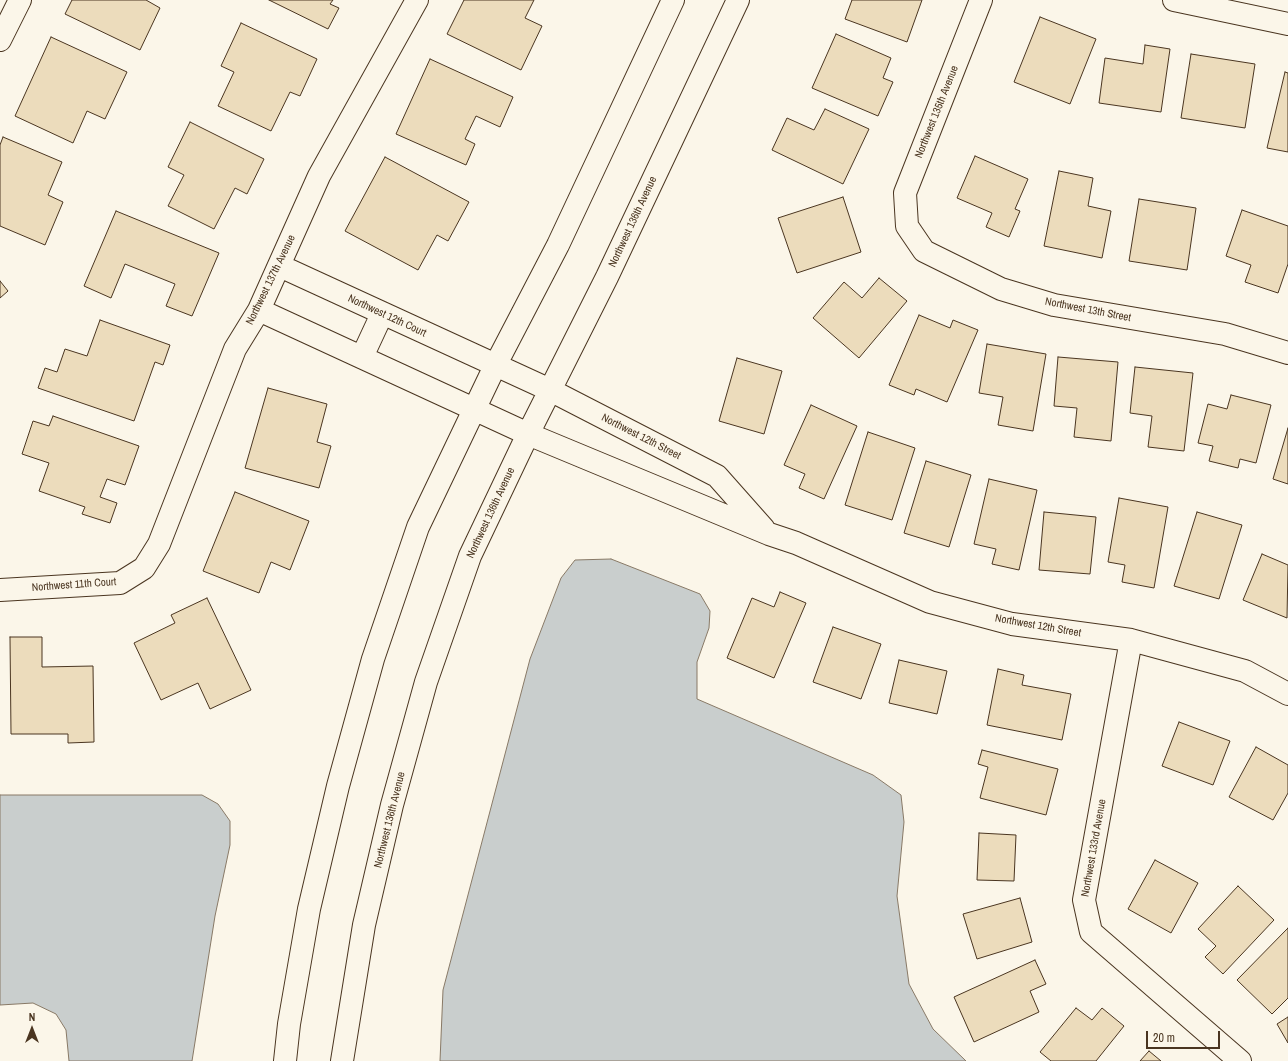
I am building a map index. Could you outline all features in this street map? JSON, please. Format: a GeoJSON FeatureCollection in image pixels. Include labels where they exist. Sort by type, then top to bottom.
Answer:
{"type":"FeatureCollection","features":[{"type":"Feature","properties":{"kind":"street"},"geometry":{"type":"LineString","coordinates":[[0,40],[20,0]]}},
{"type":"Feature","properties":{"kind":"street","name":"Northwest 137th Avenue"},"geometry":{"type":"LineString","coordinates":[[144,568],[158,544],[235,349],[259,310],[319,176],[417,0]]}},
{"type":"Feature","properties":{"kind":"street"},"geometry":{"type":"LineString","coordinates":[[285,1061],[289,1024],[309,909],[338,786],[373,659],[418,527],[495,366],[558,244],[673,0]]}},
{"type":"Feature","properties":{"kind":"street","name":"Northwest 136th Avenue"},"geometry":{"type":"LineString","coordinates":[[342,1061],[364,925],[392,805],[426,682],[470,556],[528,434],[607,277],[738,0]]}},
{"type":"Feature","properties":{"kind":"street","name":"Northwest 135th Avenue"},"geometry":{"type":"LineString","coordinates":[[907,226],[905,193],[981,0]]}},
{"type":"Feature","properties":{"kind":"street"},"geometry":{"type":"LineString","coordinates":[[1174,0],[1288,24]]}},
{"type":"Feature","properties":{"kind":"street","name":"Northwest 13th Street"},"geometry":{"type":"LineString","coordinates":[[907,226],[924,251],[1001,288],[1054,305],[1225,334],[1288,353]]}},
{"type":"Feature","properties":{"kind":"street","name":"Northwest 12th Court"},"geometry":{"type":"LineString","coordinates":[[280,266],[495,366]]}},
{"type":"Feature","properties":{"kind":"street"},"geometry":{"type":"LineString","coordinates":[[259,310],[474,409]]}},
{"type":"Feature","properties":{"kind":"street"},"geometry":{"type":"LineString","coordinates":[[362,357],[382,314]]}},
{"type":"Feature","properties":{"kind":"street","name":"Northwest 12th Street"},"geometry":{"type":"LineString","coordinates":[[495,366],[550,390],[716,476],[769,534]]}},
{"type":"Feature","properties":{"kind":"street","name":"Northwest 12th Street"},"geometry":{"type":"LineString","coordinates":[[474,409],[528,434],[769,534],[796,543],[930,602],[1012,624],[1131,640],[1245,671],[1288,694]]}},
{"type":"Feature","properties":{"kind":"street","name":"Northwest 11th Court"},"geometry":{"type":"LineString","coordinates":[[0,590],[120,583],[144,568]]}},
{"type":"Feature","properties":{"kind":"street","name":"Northwest 133rd Avenue"},"geometry":{"type":"LineString","coordinates":[[1131,640],[1084,900],[1091,932],[1240,1061]]}},
{"type":"Feature","properties":{"kind":"shaded area"},"geometry":{"type":"Polygon","coordinates":[[[611,559],[700,594],[710,611],[709,628],[697,662],[697,699],[873,775],[901,795],[904,822],[897,896],[909,984],[933,1029],[966,1061],[440,1061],[443,990],[530,659],[561,578],[575,560],[611,559]]]}},
{"type":"Feature","properties":{"kind":"shaded area"},"geometry":{"type":"Polygon","coordinates":[[[0,795],[202,795],[218,804],[230,821],[230,845],[215,916],[192,1061],[69,1061],[66,1030],[56,1014],[33,1003],[0,1005],[0,795]]]}},
{"type":"Feature","properties":{"kind":"building"},"geometry":{"type":"Polygon","coordinates":[[[72,0],[146,0],[160,8],[140,50],[65,14],[72,0]]]}},
{"type":"Feature","properties":{"kind":"building"},"geometry":{"type":"Polygon","coordinates":[[[269,0],[333,0],[330,4],[339,8],[328,29],[269,0]]]}},
{"type":"Feature","properties":{"kind":"building"},"geometry":{"type":"Polygon","coordinates":[[[464,0],[534,0],[525,18],[542,26],[521,70],[447,34],[464,0]]]}},
{"type":"Feature","properties":{"kind":"building"},"geometry":{"type":"Polygon","coordinates":[[[852,0],[922,0],[907,42],[845,19],[852,0]]]}},
{"type":"Feature","properties":{"kind":"building"},"geometry":{"type":"Polygon","coordinates":[[[1040,17],[1096,39],[1070,104],[1014,82],[1040,17]]]}},
{"type":"Feature","properties":{"kind":"building"},"geometry":{"type":"Polygon","coordinates":[[[241,23],[317,59],[300,96],[290,92],[271,131],[218,106],[234,72],[221,66],[241,23]]]}},
{"type":"Feature","properties":{"kind":"building"},"geometry":{"type":"Polygon","coordinates":[[[836,34],[891,58],[883,78],[893,82],[878,116],[812,88],[836,34]]]}},
{"type":"Feature","properties":{"kind":"building"},"geometry":{"type":"Polygon","coordinates":[[[51,37],[127,72],[105,119],[87,111],[73,143],[15,116],[51,37]]]}},
{"type":"Feature","properties":{"kind":"building"},"geometry":{"type":"Polygon","coordinates":[[[1145,45],[1170,49],[1161,112],[1099,103],[1105,58],[1143,64],[1145,45]]]}},
{"type":"Feature","properties":{"kind":"building"},"geometry":{"type":"Polygon","coordinates":[[[1191,54],[1255,64],[1245,128],[1181,118],[1191,54]]]}},
{"type":"Feature","properties":{"kind":"building"},"geometry":{"type":"Polygon","coordinates":[[[430,59],[513,97],[500,127],[476,116],[465,139],[475,144],[466,165],[396,134],[430,59]]]}},
{"type":"Feature","properties":{"kind":"building"},"geometry":{"type":"Polygon","coordinates":[[[1285,72],[1288,73],[1288,152],[1267,148],[1285,72]]]}},
{"type":"Feature","properties":{"kind":"building"},"geometry":{"type":"Polygon","coordinates":[[[825,109],[869,129],[843,184],[772,150],[787,118],[814,130],[825,109]]]}},
{"type":"Feature","properties":{"kind":"building"},"geometry":{"type":"Polygon","coordinates":[[[190,122],[264,159],[247,194],[235,188],[214,229],[168,206],[184,175],[168,167],[190,122]]]}},
{"type":"Feature","properties":{"kind":"building"},"geometry":{"type":"Polygon","coordinates":[[[3,137],[62,162],[48,195],[63,202],[45,245],[0,226],[0,145],[3,137]]]}},
{"type":"Feature","properties":{"kind":"building"},"geometry":{"type":"Polygon","coordinates":[[[975,156],[1028,179],[1015,209],[1020,211],[1009,237],[986,227],[992,213],[957,198],[975,156]]]}},
{"type":"Feature","properties":{"kind":"building"},"geometry":{"type":"Polygon","coordinates":[[[385,157],[469,202],[448,241],[437,235],[418,270],[345,231],[385,157]]]}},
{"type":"Feature","properties":{"kind":"building"},"geometry":{"type":"Polygon","coordinates":[[[1059,171],[1093,178],[1088,206],[1111,211],[1102,258],[1044,246],[1059,171]]]}},
{"type":"Feature","properties":{"kind":"building"},"geometry":{"type":"Polygon","coordinates":[[[843,197],[861,252],[797,273],[778,218],[843,197]]]}},
{"type":"Feature","properties":{"kind":"building"},"geometry":{"type":"Polygon","coordinates":[[[1139,199],[1196,208],[1187,270],[1129,261],[1139,199]]]}},
{"type":"Feature","properties":{"kind":"building"},"geometry":{"type":"Polygon","coordinates":[[[1242,210],[1288,226],[1288,264],[1278,293],[1245,282],[1251,265],[1226,256],[1242,210]]]}},
{"type":"Feature","properties":{"kind":"building"},"geometry":{"type":"Polygon","coordinates":[[[116,211],[219,253],[192,316],[166,306],[175,284],[125,264],[111,298],[84,286],[116,211]]]}},
{"type":"Feature","properties":{"kind":"building"},"geometry":{"type":"Polygon","coordinates":[[[879,278],[907,301],[859,358],[813,318],[844,282],[862,298],[879,278]]]}},
{"type":"Feature","properties":{"kind":"building"},"geometry":{"type":"Polygon","coordinates":[[[0,281],[8,291],[0,298],[0,281]]]}},
{"type":"Feature","properties":{"kind":"building"},"geometry":{"type":"Polygon","coordinates":[[[919,315],[950,328],[953,320],[978,330],[947,402],[916,389],[914,395],[889,385],[919,315]]]}},
{"type":"Feature","properties":{"kind":"building"},"geometry":{"type":"Polygon","coordinates":[[[100,320],[170,345],[163,365],[155,362],[134,421],[38,388],[45,368],[57,372],[65,349],[87,356],[100,320]]]}},
{"type":"Feature","properties":{"kind":"building"},"geometry":{"type":"Polygon","coordinates":[[[987,344],[1046,354],[1033,431],[998,425],[1003,397],[979,393],[987,344]]]}},
{"type":"Feature","properties":{"kind":"building"},"geometry":{"type":"Polygon","coordinates":[[[1058,357],[1118,362],[1111,441],[1074,437],[1077,408],[1054,406],[1058,357]]]}},
{"type":"Feature","properties":{"kind":"building"},"geometry":{"type":"Polygon","coordinates":[[[737,358],[782,371],[764,434],[719,421],[737,358]]]}},
{"type":"Feature","properties":{"kind":"building"},"geometry":{"type":"Polygon","coordinates":[[[1135,367],[1193,373],[1184,451],[1148,447],[1152,416],[1130,413],[1135,367]]]}},
{"type":"Feature","properties":{"kind":"building"},"geometry":{"type":"Polygon","coordinates":[[[268,388],[327,404],[317,442],[331,446],[319,488],[245,468],[268,388]]]}},
{"type":"Feature","properties":{"kind":"building"},"geometry":{"type":"Polygon","coordinates":[[[1231,395],[1271,405],[1256,463],[1240,459],[1238,468],[1209,461],[1213,446],[1198,443],[1208,404],[1227,409],[1231,395]]]}},
{"type":"Feature","properties":{"kind":"building"},"geometry":{"type":"Polygon","coordinates":[[[811,405],[857,426],[824,499],[799,488],[805,474],[784,465],[811,405]]]}},
{"type":"Feature","properties":{"kind":"building"},"geometry":{"type":"Polygon","coordinates":[[[53,416],[139,446],[125,485],[107,479],[100,497],[117,503],[110,523],[82,514],[85,507],[39,491],[49,463],[22,454],[33,421],[49,426],[53,416]]]}},
{"type":"Feature","properties":{"kind":"building"},"geometry":{"type":"Polygon","coordinates":[[[1288,428],[1288,484],[1273,479],[1288,428]]]}},
{"type":"Feature","properties":{"kind":"building"},"geometry":{"type":"Polygon","coordinates":[[[868,432],[915,448],[892,520],[845,505],[868,432]]]}},
{"type":"Feature","properties":{"kind":"building"},"geometry":{"type":"Polygon","coordinates":[[[926,461],[971,475],[949,547],[904,533],[926,461]]]}},
{"type":"Feature","properties":{"kind":"building"},"geometry":{"type":"Polygon","coordinates":[[[989,479],[1037,490],[1019,570],[992,564],[996,549],[974,544],[989,479]]]}},
{"type":"Feature","properties":{"kind":"building"},"geometry":{"type":"Polygon","coordinates":[[[235,492],[309,521],[290,570],[271,562],[259,593],[203,571],[235,492]]]}},
{"type":"Feature","properties":{"kind":"building"},"geometry":{"type":"Polygon","coordinates":[[[1119,498],[1168,507],[1154,588],[1122,582],[1125,565],[1108,562],[1119,498]]]}},
{"type":"Feature","properties":{"kind":"building"},"geometry":{"type":"Polygon","coordinates":[[[1044,512],[1096,517],[1090,574],[1039,570],[1044,512]]]}},
{"type":"Feature","properties":{"kind":"building"},"geometry":{"type":"Polygon","coordinates":[[[1197,512],[1242,525],[1219,599],[1174,586],[1197,512]]]}},
{"type":"Feature","properties":{"kind":"building"},"geometry":{"type":"Polygon","coordinates":[[[1262,554],[1288,565],[1287,618],[1243,600],[1262,554]]]}},
{"type":"Feature","properties":{"kind":"building"},"geometry":{"type":"Polygon","coordinates":[[[780,592],[806,603],[774,678],[727,658],[752,598],[774,607],[780,592]]]}},
{"type":"Feature","properties":{"kind":"building"},"geometry":{"type":"Polygon","coordinates":[[[207,598],[251,690],[210,709],[198,683],[161,700],[134,643],[175,623],[171,615],[207,598]]]}},
{"type":"Feature","properties":{"kind":"building"},"geometry":{"type":"Polygon","coordinates":[[[833,627],[881,644],[861,699],[813,682],[833,627]]]}},
{"type":"Feature","properties":{"kind":"building"},"geometry":{"type":"Polygon","coordinates":[[[10,637],[42,637],[42,667],[93,666],[94,742],[68,743],[68,734],[11,734],[10,637]]]}},
{"type":"Feature","properties":{"kind":"building"},"geometry":{"type":"Polygon","coordinates":[[[899,660],[947,671],[937,714],[889,703],[899,660]]]}},
{"type":"Feature","properties":{"kind":"building"},"geometry":{"type":"Polygon","coordinates":[[[998,669],[1024,675],[1022,685],[1071,694],[1062,740],[987,725],[998,669]]]}},
{"type":"Feature","properties":{"kind":"building"},"geometry":{"type":"Polygon","coordinates":[[[1179,722],[1230,741],[1213,785],[1162,766],[1179,722]]]}},
{"type":"Feature","properties":{"kind":"building"},"geometry":{"type":"Polygon","coordinates":[[[1256,747],[1288,765],[1288,793],[1273,820],[1229,797],[1256,747]]]}},
{"type":"Feature","properties":{"kind":"building"},"geometry":{"type":"Polygon","coordinates":[[[982,750],[1058,769],[1046,815],[980,798],[988,767],[978,764],[982,750]]]}},
{"type":"Feature","properties":{"kind":"building"},"geometry":{"type":"Polygon","coordinates":[[[979,833],[1016,835],[1014,881],[977,880],[979,833]]]}},
{"type":"Feature","properties":{"kind":"building"},"geometry":{"type":"Polygon","coordinates":[[[1155,860],[1198,883],[1171,933],[1128,909],[1155,860]]]}},
{"type":"Feature","properties":{"kind":"building"},"geometry":{"type":"Polygon","coordinates":[[[1238,886],[1274,920],[1223,974],[1205,957],[1216,946],[1198,929],[1238,886]]]}},
{"type":"Feature","properties":{"kind":"building"},"geometry":{"type":"Polygon","coordinates":[[[1020,898],[1032,942],[977,959],[963,914],[1020,898]]]}},
{"type":"Feature","properties":{"kind":"building"},"geometry":{"type":"Polygon","coordinates":[[[1288,928],[1288,998],[1272,1014],[1237,980],[1288,928]]]}},
{"type":"Feature","properties":{"kind":"building"},"geometry":{"type":"Polygon","coordinates":[[[1035,960],[1046,984],[1030,991],[1039,1012],[974,1042],[954,997],[1035,960]]]}},
{"type":"Feature","properties":{"kind":"building"},"geometry":{"type":"Polygon","coordinates":[[[1076,1008],[1092,1020],[1102,1008],[1124,1026],[1096,1061],[1051,1061],[1040,1052],[1076,1008]]]}},
{"type":"Feature","properties":{"kind":"building"},"geometry":{"type":"Polygon","coordinates":[[[1288,1017],[1288,1043],[1277,1024],[1288,1017]]]}},
{"type":"Feature","properties":{"kind":"building"},"geometry":{"type":"Polygon","coordinates":[[[1149,1051],[1161,1061],[1140,1061],[1149,1051]]]}}]}
